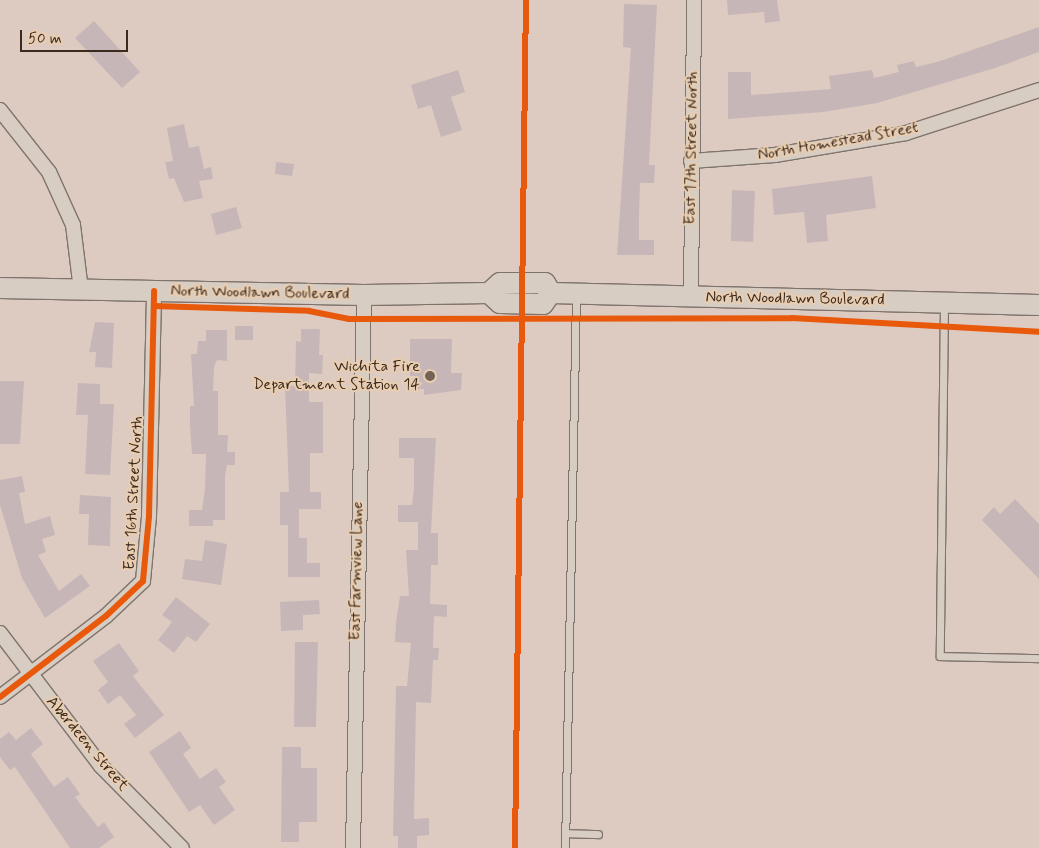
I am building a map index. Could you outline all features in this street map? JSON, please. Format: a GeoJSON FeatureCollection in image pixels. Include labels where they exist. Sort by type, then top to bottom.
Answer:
{"type":"FeatureCollection","features":[{"type":"Feature","properties":{"kind":"main road","name":"North Woodlawn Boulevard"},"geometry":{"type":"LineString","coordinates":[[0,288],[364,294],[489,292],[500,283],[544,283],[551,294],[1039,305]]}},
{"type":"Feature","properties":{"kind":"street","name":"East 17th Street North"},"geometry":{"type":"LineString","coordinates":[[691,296],[694,0]]}},
{"type":"Feature","properties":{"kind":"street","name":"North Homestead Street"},"geometry":{"type":"LineString","coordinates":[[691,161],[775,155],[906,133],[1039,90]]}},
{"type":"Feature","properties":{"kind":"street"},"geometry":{"type":"LineString","coordinates":[[0,110],[49,172],[73,225],[81,290]]}},
{"type":"Feature","properties":{"kind":"street","name":"East 16th Street North"},"geometry":{"type":"LineString","coordinates":[[0,697],[106,616],[143,581],[149,516],[154,291]]}},
{"type":"Feature","properties":{"kind":"street","name":"East Farmview Lane"},"geometry":{"type":"LineString","coordinates":[[353,848],[364,294]]}},
{"type":"Feature","properties":{"kind":"street","name":"Aberdeen Street"},"geometry":{"type":"LineString","coordinates":[[0,633],[102,766],[182,848]]}},
{"type":"Feature","properties":{"kind":"lane"},"geometry":{"type":"LineString","coordinates":[[565,848],[576,294]]}},
{"type":"Feature","properties":{"kind":"lane"},"geometry":{"type":"LineString","coordinates":[[944,303],[940,656],[1039,658]]}},
{"type":"Feature","properties":{"kind":"lane"},"geometry":{"type":"LineString","coordinates":[[565,833],[598,834]]}},
{"type":"Feature","properties":{"kind":"building"},"geometry":{"type":"Polygon","coordinates":[[[727,0],[777,0],[780,21],[765,23],[764,12],[728,15],[727,0]]]}},
{"type":"Feature","properties":{"kind":"building"},"geometry":{"type":"Polygon","coordinates":[[[624,4],[657,5],[649,165],[655,165],[654,183],[640,183],[639,216],[639,240],[654,240],[654,255],[617,255],[631,48],[623,47],[624,4]]]}},
{"type":"Feature","properties":{"kind":"building"},"geometry":{"type":"Polygon","coordinates":[[[94,21],[140,72],[122,88],[75,38],[94,21]]]}},
{"type":"Feature","properties":{"kind":"building"},"geometry":{"type":"Polygon","coordinates":[[[1039,27],[1039,52],[995,68],[877,103],[823,112],[728,119],[728,72],[751,72],[751,95],[831,89],[829,76],[872,70],[874,78],[899,72],[897,65],[914,61],[916,67],[937,62],[1039,27]]]}},
{"type":"Feature","properties":{"kind":"building"},"geometry":{"type":"Polygon","coordinates":[[[458,70],[465,92],[451,97],[462,130],[441,137],[431,105],[418,109],[411,85],[458,70]]]}},
{"type":"Feature","properties":{"kind":"building"},"geometry":{"type":"Polygon","coordinates":[[[184,124],[189,148],[199,146],[204,169],[211,167],[213,179],[199,181],[203,198],[184,202],[174,178],[169,179],[165,162],[173,161],[167,128],[184,124]]]}},
{"type":"Feature","properties":{"kind":"building"},"geometry":{"type":"Polygon","coordinates":[[[276,162],[294,164],[292,176],[275,174],[276,162]]]}},
{"type":"Feature","properties":{"kind":"building"},"geometry":{"type":"Polygon","coordinates":[[[872,176],[876,208],[826,215],[828,241],[807,243],[804,212],[774,215],[772,189],[872,176]]]}},
{"type":"Feature","properties":{"kind":"building"},"geometry":{"type":"Polygon","coordinates":[[[732,190],[755,191],[753,242],[731,241],[732,190]]]}},
{"type":"Feature","properties":{"kind":"building"},"geometry":{"type":"Polygon","coordinates":[[[236,207],[242,228],[216,235],[211,214],[236,207]]]}},
{"type":"Feature","properties":{"kind":"building"},"geometry":{"type":"Polygon","coordinates":[[[95,322],[114,323],[112,368],[95,367],[96,352],[89,352],[95,322]]]}},
{"type":"Feature","properties":{"kind":"building"},"geometry":{"type":"Polygon","coordinates":[[[235,326],[253,326],[253,340],[235,340],[235,326]]]}},
{"type":"Feature","properties":{"kind":"building"},"geometry":{"type":"Polygon","coordinates":[[[301,329],[320,329],[319,355],[323,355],[322,374],[309,373],[309,402],[323,402],[323,453],[310,453],[310,492],[321,492],[321,509],[299,509],[299,538],[307,538],[307,563],[320,563],[320,577],[288,577],[288,525],[280,525],[280,492],[289,492],[285,386],[295,386],[296,341],[301,342],[301,329]]]}},
{"type":"Feature","properties":{"kind":"building"},"geometry":{"type":"Polygon","coordinates":[[[206,330],[227,330],[227,361],[217,360],[214,367],[213,391],[218,391],[218,435],[228,435],[227,452],[235,452],[235,465],[227,465],[225,476],[225,520],[213,520],[213,526],[189,526],[189,510],[202,510],[206,454],[192,454],[190,406],[194,406],[191,354],[197,354],[198,341],[206,341],[206,330]]]}},
{"type":"Feature","properties":{"kind":"building"},"geometry":{"type":"Polygon","coordinates":[[[410,339],[452,339],[451,373],[462,373],[461,390],[424,395],[424,389],[415,389],[415,376],[410,376],[410,339]]]}},
{"type":"Feature","properties":{"kind":"building"},"geometry":{"type":"Polygon","coordinates":[[[0,381],[24,381],[20,444],[0,444],[0,381]]]}},
{"type":"Feature","properties":{"kind":"building"},"geometry":{"type":"Polygon","coordinates":[[[78,383],[100,384],[100,404],[114,404],[110,475],[85,474],[88,415],[76,415],[78,383]]]}},
{"type":"Feature","properties":{"kind":"building"},"geometry":{"type":"Polygon","coordinates":[[[399,438],[436,438],[431,533],[438,533],[438,565],[431,565],[430,604],[447,605],[447,617],[434,616],[433,648],[439,648],[438,660],[433,660],[431,703],[416,702],[414,819],[429,818],[429,835],[417,836],[417,848],[398,848],[398,836],[393,836],[396,686],[407,686],[411,643],[395,642],[396,622],[400,596],[409,596],[406,550],[418,550],[418,522],[398,522],[398,505],[412,505],[414,489],[414,458],[399,458],[399,438]]]}},
{"type":"Feature","properties":{"kind":"building"},"geometry":{"type":"Polygon","coordinates":[[[22,476],[25,492],[19,493],[25,524],[50,516],[55,535],[42,539],[46,552],[38,555],[59,591],[81,574],[90,586],[45,618],[22,578],[0,505],[0,480],[22,476]]]}},
{"type":"Feature","properties":{"kind":"building"},"geometry":{"type":"Polygon","coordinates":[[[80,495],[111,497],[110,546],[88,545],[89,514],[79,514],[80,495]]]}},
{"type":"Feature","properties":{"kind":"building"},"geometry":{"type":"Polygon","coordinates":[[[1015,499],[1039,524],[1039,579],[982,520],[994,507],[1000,514],[1015,499]]]}},
{"type":"Feature","properties":{"kind":"building"},"geometry":{"type":"Polygon","coordinates":[[[205,540],[227,544],[221,585],[182,579],[185,559],[202,561],[205,540]]]}},
{"type":"Feature","properties":{"kind":"building"},"geometry":{"type":"Polygon","coordinates":[[[176,597],[210,624],[196,642],[187,636],[174,653],[158,640],[172,622],[162,615],[176,597]]]}},
{"type":"Feature","properties":{"kind":"building"},"geometry":{"type":"Polygon","coordinates":[[[319,600],[320,614],[303,615],[303,630],[281,631],[280,602],[319,600]]]}},
{"type":"Feature","properties":{"kind":"building"},"geometry":{"type":"Polygon","coordinates":[[[295,642],[318,642],[316,727],[294,727],[295,642]]]}},
{"type":"Feature","properties":{"kind":"building"},"geometry":{"type":"Polygon","coordinates":[[[119,643],[139,671],[133,676],[164,715],[135,738],[124,724],[136,715],[120,695],[108,704],[98,690],[108,682],[93,661],[119,643]]]}},
{"type":"Feature","properties":{"kind":"building"},"geometry":{"type":"Polygon","coordinates":[[[31,728],[43,744],[31,754],[54,787],[68,777],[80,794],[75,797],[98,827],[104,822],[114,837],[99,848],[70,848],[15,767],[10,770],[0,757],[0,739],[9,732],[16,740],[31,728]]]}},
{"type":"Feature","properties":{"kind":"building"},"geometry":{"type":"Polygon","coordinates":[[[180,731],[191,748],[183,754],[200,779],[216,768],[226,782],[219,787],[235,810],[214,825],[200,805],[189,812],[149,752],[180,731]]]}},
{"type":"Feature","properties":{"kind":"building"},"geometry":{"type":"Polygon","coordinates":[[[282,747],[301,747],[301,768],[317,768],[317,822],[299,822],[299,842],[281,842],[282,747]]]}},
{"type":"Feature","properties":{"kind":"cycle path"},"geometry":{"type":"LineString","coordinates":[[515,848],[526,0]]}},
{"type":"Feature","properties":{"kind":"cycle path"},"geometry":{"type":"LineString","coordinates":[[0,697],[106,616],[143,581],[149,516],[154,291]]}},
{"type":"Feature","properties":{"kind":"cycle path"},"geometry":{"type":"LineString","coordinates":[[154,306],[309,311],[349,319],[792,318],[1039,332]]}},
{"type":"Feature","properties":{"kind":"place","name":"Wichita Fire Department Station 14"},"geometry":{"type":"Point","coordinates":[430,376]}}]}
